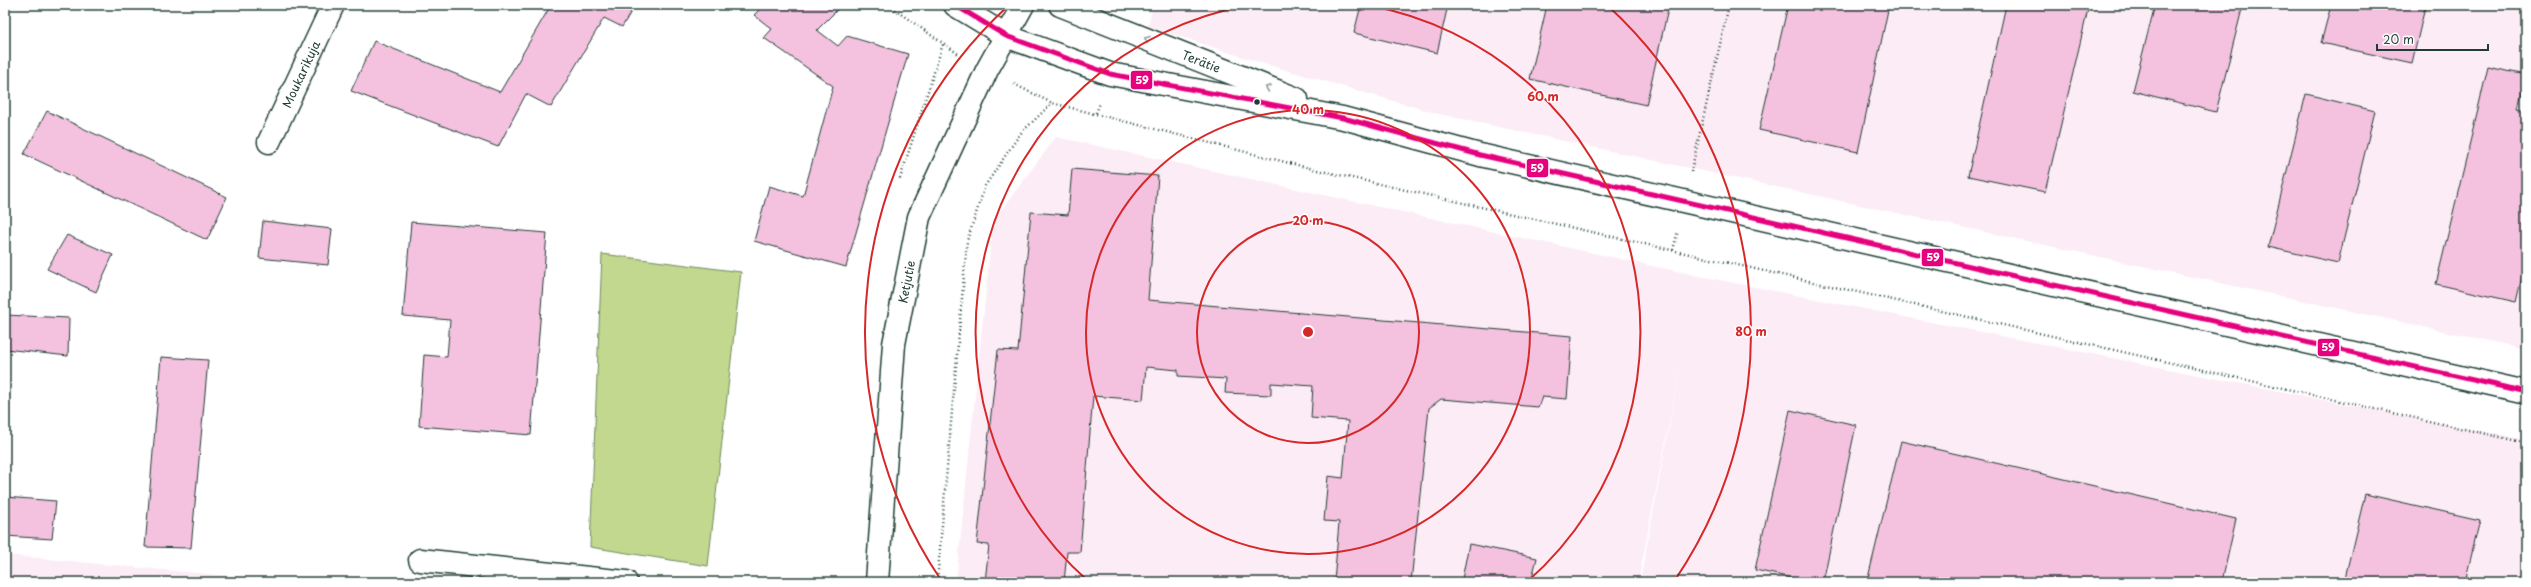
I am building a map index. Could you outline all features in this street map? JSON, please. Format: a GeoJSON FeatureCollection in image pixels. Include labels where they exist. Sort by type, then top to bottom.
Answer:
{"type":"FeatureCollection","features":[{"type":"Feature","properties":{"kind":"street","name":"Moukarikuja"},"geometry":{"type":"LineString","coordinates":[[269,142],[333,5]]}},
{"type":"Feature","properties":{"kind":"street"},"geometry":{"type":"LineString","coordinates":[[955,5],[1006,36],[1110,74],[1343,118],[1480,155],[2526,392]]}},
{"type":"Feature","properties":{"kind":"street","name":"Ketjutie"},"geometry":{"type":"LineString","coordinates":[[877,582],[894,344],[919,217],[987,70],[1023,5]]}},
{"type":"Feature","properties":{"kind":"street","name":"Terätie"},"geometry":{"type":"LineString","coordinates":[[1067,7],[1343,118]]}},
{"type":"Feature","properties":{"kind":"street"},"geometry":{"type":"LineString","coordinates":[[420,560],[626,582]]}},
{"type":"Feature","properties":{"kind":"path"},"geometry":{"type":"LineString","coordinates":[[888,5],[943,44],[987,70],[1052,103],[1317,170],[2526,443]]}},
{"type":"Feature","properties":{"kind":"path"},"geometry":{"type":"LineString","coordinates":[[1674,250],[1729,5]]}},
{"type":"Feature","properties":{"kind":"path"},"geometry":{"type":"LineString","coordinates":[[937,582],[967,241],[984,186],[1020,134],[1052,103]]}},
{"type":"Feature","properties":{"kind":"shaded area"},"geometry":{"type":"Polygon","coordinates":[[[1153,5],[2526,5],[2526,349],[1439,114],[1258,62],[1148,26],[1153,5]]]}},
{"type":"Feature","properties":{"kind":"shaded area"},"geometry":{"type":"Polygon","coordinates":[[[1056,137],[1699,276],[2526,440],[2526,582],[1640,582],[1683,353],[1638,582],[956,582],[993,221],[1056,137]]]}},
{"type":"Feature","properties":{"kind":"shaded area"},"geometry":{"type":"Polygon","coordinates":[[[5,555],[293,582],[5,582],[5,555]]]}},
{"type":"Feature","properties":{"kind":"green space"},"geometry":{"type":"Polygon","coordinates":[[[602,254],[741,272],[708,566],[590,547],[602,254]]]}},
{"type":"Feature","properties":{"kind":"building"},"geometry":{"type":"Polygon","coordinates":[[[551,5],[635,5],[622,27],[604,18],[551,107],[526,94],[498,147],[351,91],[374,41],[500,92],[551,5]]]}},
{"type":"Feature","properties":{"kind":"building"},"geometry":{"type":"Polygon","coordinates":[[[764,5],[835,5],[839,8],[817,30],[838,46],[847,36],[908,54],[846,267],[754,241],[769,186],[803,196],[833,86],[764,38],[772,29],[754,15],[764,5]]]}},
{"type":"Feature","properties":{"kind":"building"},"geometry":{"type":"Polygon","coordinates":[[[1361,5],[1448,5],[1437,53],[1354,33],[1361,5]]]}},
{"type":"Feature","properties":{"kind":"building"},"geometry":{"type":"Polygon","coordinates":[[[1547,5],[1669,5],[1646,105],[1530,79],[1547,5]]]}},
{"type":"Feature","properties":{"kind":"building"},"geometry":{"type":"Polygon","coordinates":[[[1788,5],[1889,5],[1858,152],[1759,130],[1788,5]]]}},
{"type":"Feature","properties":{"kind":"building"},"geometry":{"type":"Polygon","coordinates":[[[2006,5],[2089,5],[2045,192],[1968,176],[2006,5]]]}},
{"type":"Feature","properties":{"kind":"building"},"geometry":{"type":"Polygon","coordinates":[[[2155,5],[2243,5],[2216,112],[2133,91],[2155,5]]]}},
{"type":"Feature","properties":{"kind":"building"},"geometry":{"type":"Polygon","coordinates":[[[2331,5],[2425,7],[2412,63],[2321,43],[2331,5]]]}},
{"type":"Feature","properties":{"kind":"building"},"geometry":{"type":"Polygon","coordinates":[[[2488,67],[2526,75],[2518,108],[2526,110],[2526,259],[2516,302],[2436,284],[2488,67]]]}},
{"type":"Feature","properties":{"kind":"building"},"geometry":{"type":"Polygon","coordinates":[[[2306,94],[2375,111],[2338,263],[2268,247],[2306,94]]]}},
{"type":"Feature","properties":{"kind":"building"},"geometry":{"type":"Polygon","coordinates":[[[47,111],[227,197],[207,240],[24,154],[47,111]]]}},
{"type":"Feature","properties":{"kind":"building"},"geometry":{"type":"Polygon","coordinates":[[[1072,169],[1158,176],[1148,300],[1572,336],[1567,399],[1542,397],[1538,407],[1441,399],[1429,408],[1411,582],[1334,582],[1339,522],[1324,521],[1328,476],[1343,478],[1348,421],[1311,418],[1313,386],[1271,383],[1271,395],[1225,393],[1226,379],[1178,376],[1178,370],[1146,367],[1143,400],[1093,396],[1080,552],[1067,552],[1064,582],[985,582],[989,545],[977,544],[998,350],[1018,351],[1031,212],[1068,215],[1072,169]]]}},
{"type":"Feature","properties":{"kind":"building"},"geometry":{"type":"Polygon","coordinates":[[[263,221],[332,229],[328,265],[259,258],[263,221]]]}},
{"type":"Feature","properties":{"kind":"building"},"geometry":{"type":"Polygon","coordinates":[[[411,222],[547,233],[531,435],[419,426],[424,355],[447,357],[450,320],[403,316],[411,222]]]}},
{"type":"Feature","properties":{"kind":"building"},"geometry":{"type":"Polygon","coordinates":[[[67,235],[113,255],[96,292],[47,269],[67,235]]]}},
{"type":"Feature","properties":{"kind":"building"},"geometry":{"type":"Polygon","coordinates":[[[5,315],[69,318],[68,356],[5,349],[5,315]]]}},
{"type":"Feature","properties":{"kind":"building"},"geometry":{"type":"Polygon","coordinates":[[[161,357],[208,360],[191,548],[145,547],[161,357]]]}},
{"type":"Feature","properties":{"kind":"building"},"geometry":{"type":"Polygon","coordinates":[[[1790,410],[1856,425],[1823,582],[1810,582],[1755,570],[1790,410]]]}},
{"type":"Feature","properties":{"kind":"building"},"geometry":{"type":"Polygon","coordinates":[[[1901,441],[2236,519],[2222,582],[1867,582],[1901,441]]]}},
{"type":"Feature","properties":{"kind":"building"},"geometry":{"type":"Polygon","coordinates":[[[2365,494],[2480,520],[2465,582],[2344,582],[2365,494]]]}},
{"type":"Feature","properties":{"kind":"building"},"geometry":{"type":"Polygon","coordinates":[[[5,497],[56,501],[52,539],[5,536],[5,497]]]}},
{"type":"Feature","properties":{"kind":"building"},"geometry":{"type":"Polygon","coordinates":[[[1469,544],[1537,558],[1531,582],[1445,582],[1445,579],[1462,579],[1469,544]]]}},
{"type":"Feature","properties":{"kind":"transit line","name":"59"},"geometry":{"type":"LineString","coordinates":[[955,5],[1006,36],[1110,74],[1343,118],[1480,155],[2526,392]]}}]}
